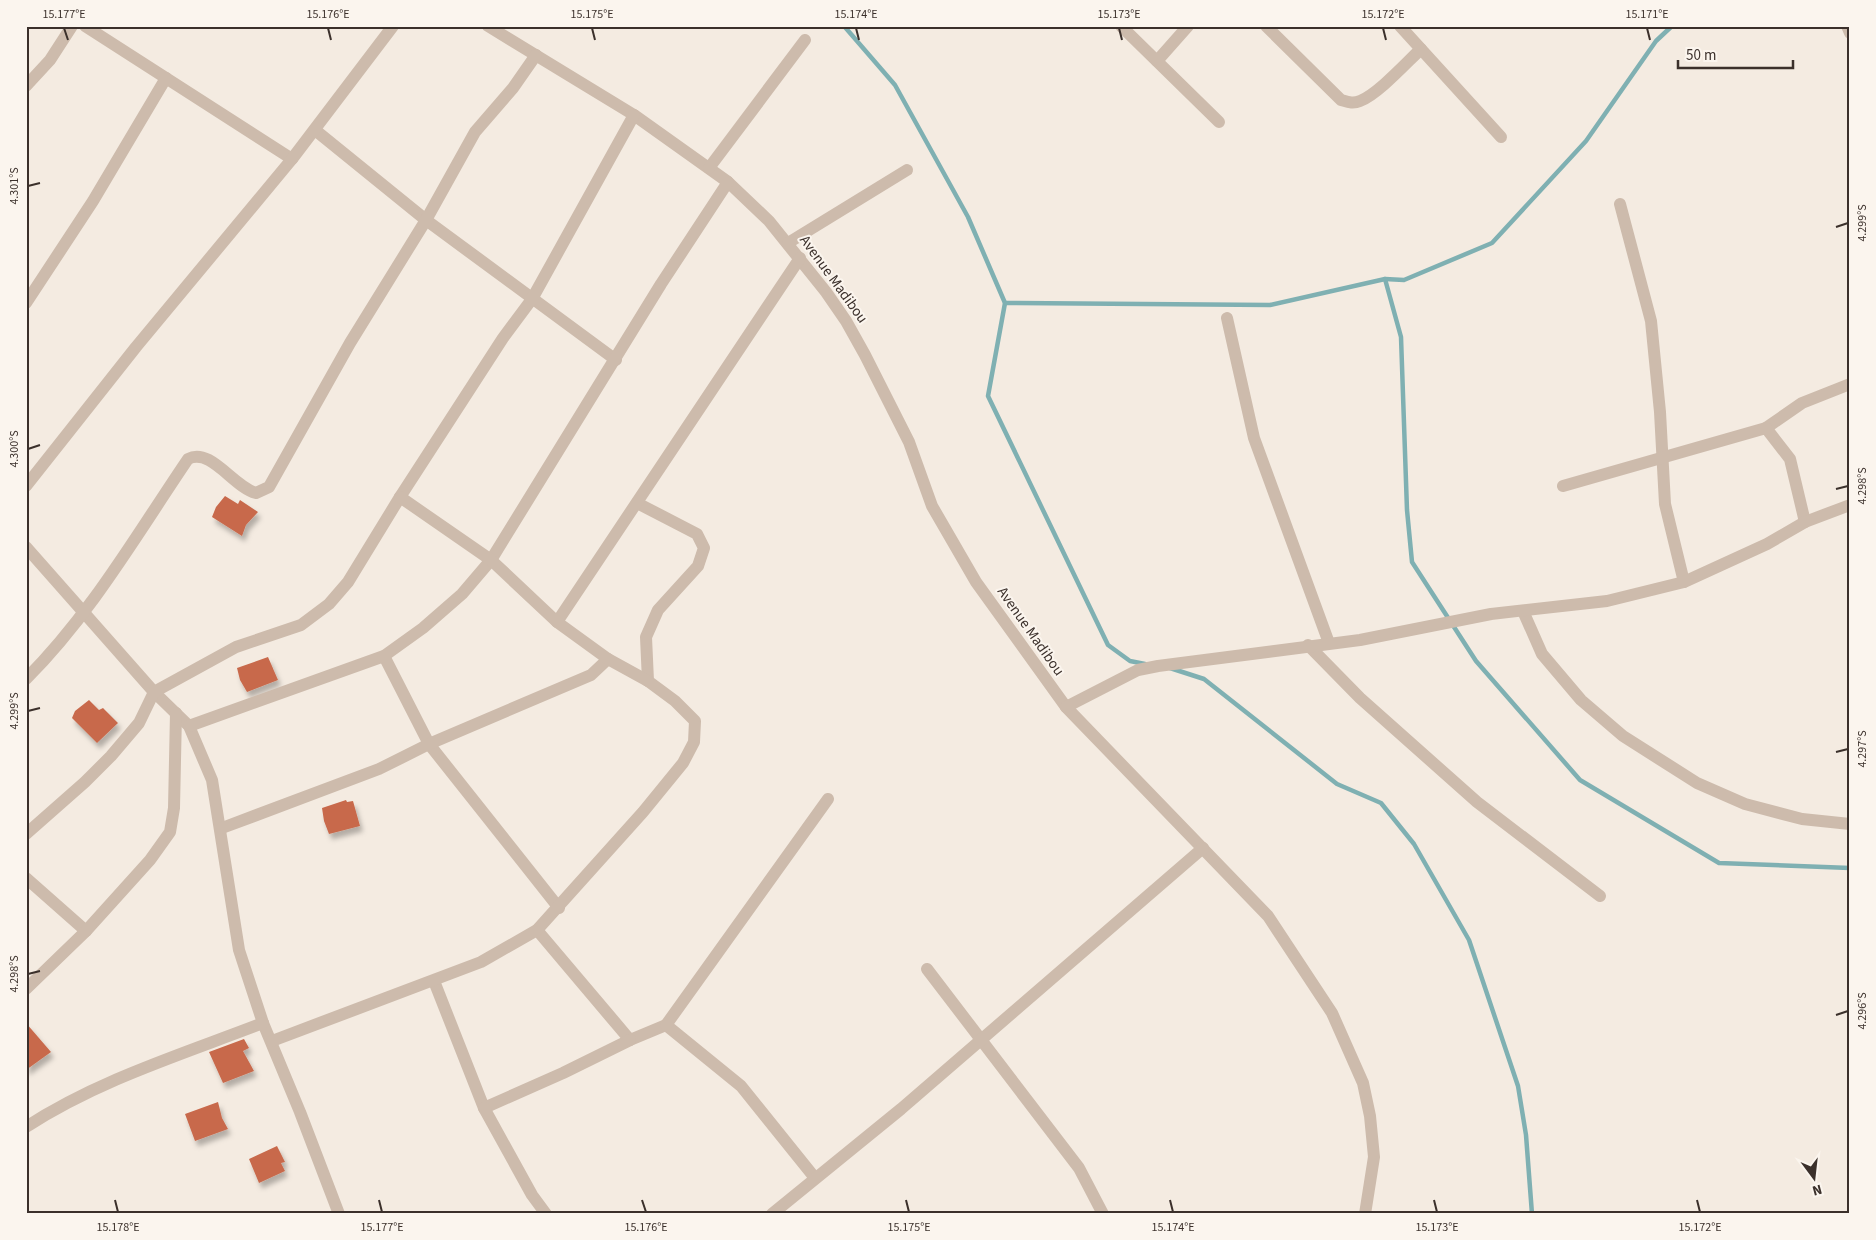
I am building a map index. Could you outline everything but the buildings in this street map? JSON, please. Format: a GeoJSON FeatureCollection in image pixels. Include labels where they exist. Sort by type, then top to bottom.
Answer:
{"type":"FeatureCollection","features":[{"type":"Feature","properties":{"kind":"street"},"geometry":{"type":"LineString","coordinates":[[26,86],[50,60],[72,26]]}},
{"type":"Feature","properties":{"kind":"street"},"geometry":{"type":"LineString","coordinates":[[85,26],[292,159]]}},
{"type":"Feature","properties":{"kind":"street"},"geometry":{"type":"LineString","coordinates":[[26,486],[136,347],[292,159],[393,26]]}},
{"type":"Feature","properties":{"kind":"street","name":"Avenue Madibou"},"geometry":{"type":"LineString","coordinates":[[488,26],[634,115],[728,182],[769,221],[800,258],[846,321],[909,442],[932,506],[976,582],[1066,707],[1268,916],[1332,1013],[1363,1084],[1370,1116],[1374,1157],[1365,1214]]}},
{"type":"Feature","properties":{"kind":"street"},"geometry":{"type":"LineString","coordinates":[[1121,26],[1219,122]]}},
{"type":"Feature","properties":{"kind":"street"},"geometry":{"type":"LineString","coordinates":[[1157,61],[1188,26]]}},
{"type":"Feature","properties":{"kind":"street"},"geometry":{"type":"LineString","coordinates":[[1266,26],[1341,100],[1351,104],[1360,102],[1370,95],[1421,49]]}},
{"type":"Feature","properties":{"kind":"street"},"geometry":{"type":"LineString","coordinates":[[1400,26],[1501,137]]}},
{"type":"Feature","properties":{"kind":"street"},"geometry":{"type":"LineString","coordinates":[[1847,26],[1850,33]]}},
{"type":"Feature","properties":{"kind":"street"},"geometry":{"type":"LineString","coordinates":[[709,168],[805,40]]}},
{"type":"Feature","properties":{"kind":"street"},"geometry":{"type":"LineString","coordinates":[[26,679],[52,653],[83,614],[188,459],[196,455],[206,457],[246,491],[256,493],[269,487],[350,343],[426,220],[475,132],[513,88],[536,55]]}},
{"type":"Feature","properties":{"kind":"street"},"geometry":{"type":"LineString","coordinates":[[26,303],[93,202],[166,78]]}},
{"type":"Feature","properties":{"kind":"street"},"geometry":{"type":"LineString","coordinates":[[26,834],[111,756],[138,723],[154,692],[236,647],[301,624],[329,604],[348,582],[400,496],[503,338],[532,299],[634,115]]}},
{"type":"Feature","properties":{"kind":"street"},"geometry":{"type":"LineString","coordinates":[[314,130],[426,220],[616,360]]}},
{"type":"Feature","properties":{"kind":"street"},"geometry":{"type":"LineString","coordinates":[[788,242],[907,170]]}},
{"type":"Feature","properties":{"kind":"street"},"geometry":{"type":"LineString","coordinates":[[189,726],[384,656],[423,628],[462,594],[491,560],[616,360],[661,284],[728,182]]}},
{"type":"Feature","properties":{"kind":"street"},"geometry":{"type":"LineString","coordinates":[[1620,204],[1651,321],[1660,412],[1661,460],[1665,504],[1684,582]]}},
{"type":"Feature","properties":{"kind":"street"},"geometry":{"type":"LineString","coordinates":[[558,622],[800,258]]}},
{"type":"Feature","properties":{"kind":"street"},"geometry":{"type":"LineString","coordinates":[[1227,318],[1254,438],[1329,643]]}},
{"type":"Feature","properties":{"kind":"street"},"geometry":{"type":"LineString","coordinates":[[1563,486],[1661,460],[1766,428],[1802,403],[1850,384]]}},
{"type":"Feature","properties":{"kind":"street"},"geometry":{"type":"LineString","coordinates":[[1766,428],[1790,459],[1805,522]]}},
{"type":"Feature","properties":{"kind":"street"},"geometry":{"type":"LineString","coordinates":[[272,1041],[434,982],[482,962],[537,930],[559,908],[643,812],[683,763],[694,742],[695,721],[675,701],[648,681],[608,659],[558,622],[491,560],[400,496]]}},
{"type":"Feature","properties":{"kind":"street"},"geometry":{"type":"LineString","coordinates":[[637,503],[697,534],[704,548],[698,566],[658,610],[646,637],[648,681]]}},
{"type":"Feature","properties":{"kind":"street"},"geometry":{"type":"LineString","coordinates":[[1066,707],[1138,670],[1308,645],[1360,640],[1491,614],[1607,602],[1684,582],[1767,544],[1805,522],[1850,505]]}},
{"type":"Feature","properties":{"kind":"street"},"geometry":{"type":"LineString","coordinates":[[26,547],[83,614],[113,643],[154,692],[189,726],[212,780],[222,828],[239,950],[263,1023],[272,1041],[338,1214]]}},
{"type":"Feature","properties":{"kind":"street"},"geometry":{"type":"LineString","coordinates":[[1524,611],[1542,654],[1581,700],[1623,736],[1697,783],[1745,804],[1802,819],[1850,824]]}},
{"type":"Feature","properties":{"kind":"street"},"geometry":{"type":"LineString","coordinates":[[1308,645],[1360,698],[1477,802],[1600,896]]}},
{"type":"Feature","properties":{"kind":"street"},"geometry":{"type":"LineString","coordinates":[[384,656],[429,744],[559,908]]}},
{"type":"Feature","properties":{"kind":"street"},"geometry":{"type":"LineString","coordinates":[[222,828],[378,769],[429,744],[590,675],[608,659]]}},
{"type":"Feature","properties":{"kind":"street"},"geometry":{"type":"LineString","coordinates":[[26,989],[86,930],[150,860],[170,832],[174,808],[176,713]]}},
{"type":"Feature","properties":{"kind":"street"},"geometry":{"type":"LineString","coordinates":[[484,1108],[666,1025],[828,799]]}},
{"type":"Feature","properties":{"kind":"street"},"geometry":{"type":"LineString","coordinates":[[772,1214],[901,1109],[1203,848]]}},
{"type":"Feature","properties":{"kind":"street"},"geometry":{"type":"LineString","coordinates":[[26,878],[86,930]]}},
{"type":"Feature","properties":{"kind":"street"},"geometry":{"type":"LineString","coordinates":[[537,930],[630,1040]]}},
{"type":"Feature","properties":{"kind":"street"},"geometry":{"type":"LineString","coordinates":[[927,969],[1079,1168],[1103,1214]]}},
{"type":"Feature","properties":{"kind":"street"},"geometry":{"type":"LineString","coordinates":[[434,982],[484,1108],[532,1195],[546,1214]]}},
{"type":"Feature","properties":{"kind":"street"},"geometry":{"type":"LineString","coordinates":[[26,1128],[87,1095],[143,1069],[263,1023]]}},
{"type":"Feature","properties":{"kind":"street"},"geometry":{"type":"LineString","coordinates":[[666,1025],[741,1086],[815,1178]]}},
{"type":"Feature","properties":{"kind":"waterway"},"geometry":{"type":"LineString","coordinates":[[844,26],[895,85],[968,217],[1005,303],[988,396],[1108,645],[1130,661],[1145,664]]}},
{"type":"Feature","properties":{"kind":"waterway"},"geometry":{"type":"LineString","coordinates":[[1385,279],[1404,280],[1492,243],[1586,141],[1656,41],[1672,26]]}},
{"type":"Feature","properties":{"kind":"waterway"},"geometry":{"type":"LineString","coordinates":[[1005,303],[1270,305],[1385,279],[1401,337],[1407,510],[1412,562],[1476,661],[1580,780],[1719,863],[1850,868]]}},
{"type":"Feature","properties":{"kind":"waterway"},"geometry":{"type":"LineString","coordinates":[[1170,668],[1204,679],[1337,784],[1381,803],[1414,844],[1469,940],[1518,1086],[1526,1135],[1532,1214]]}}]}
